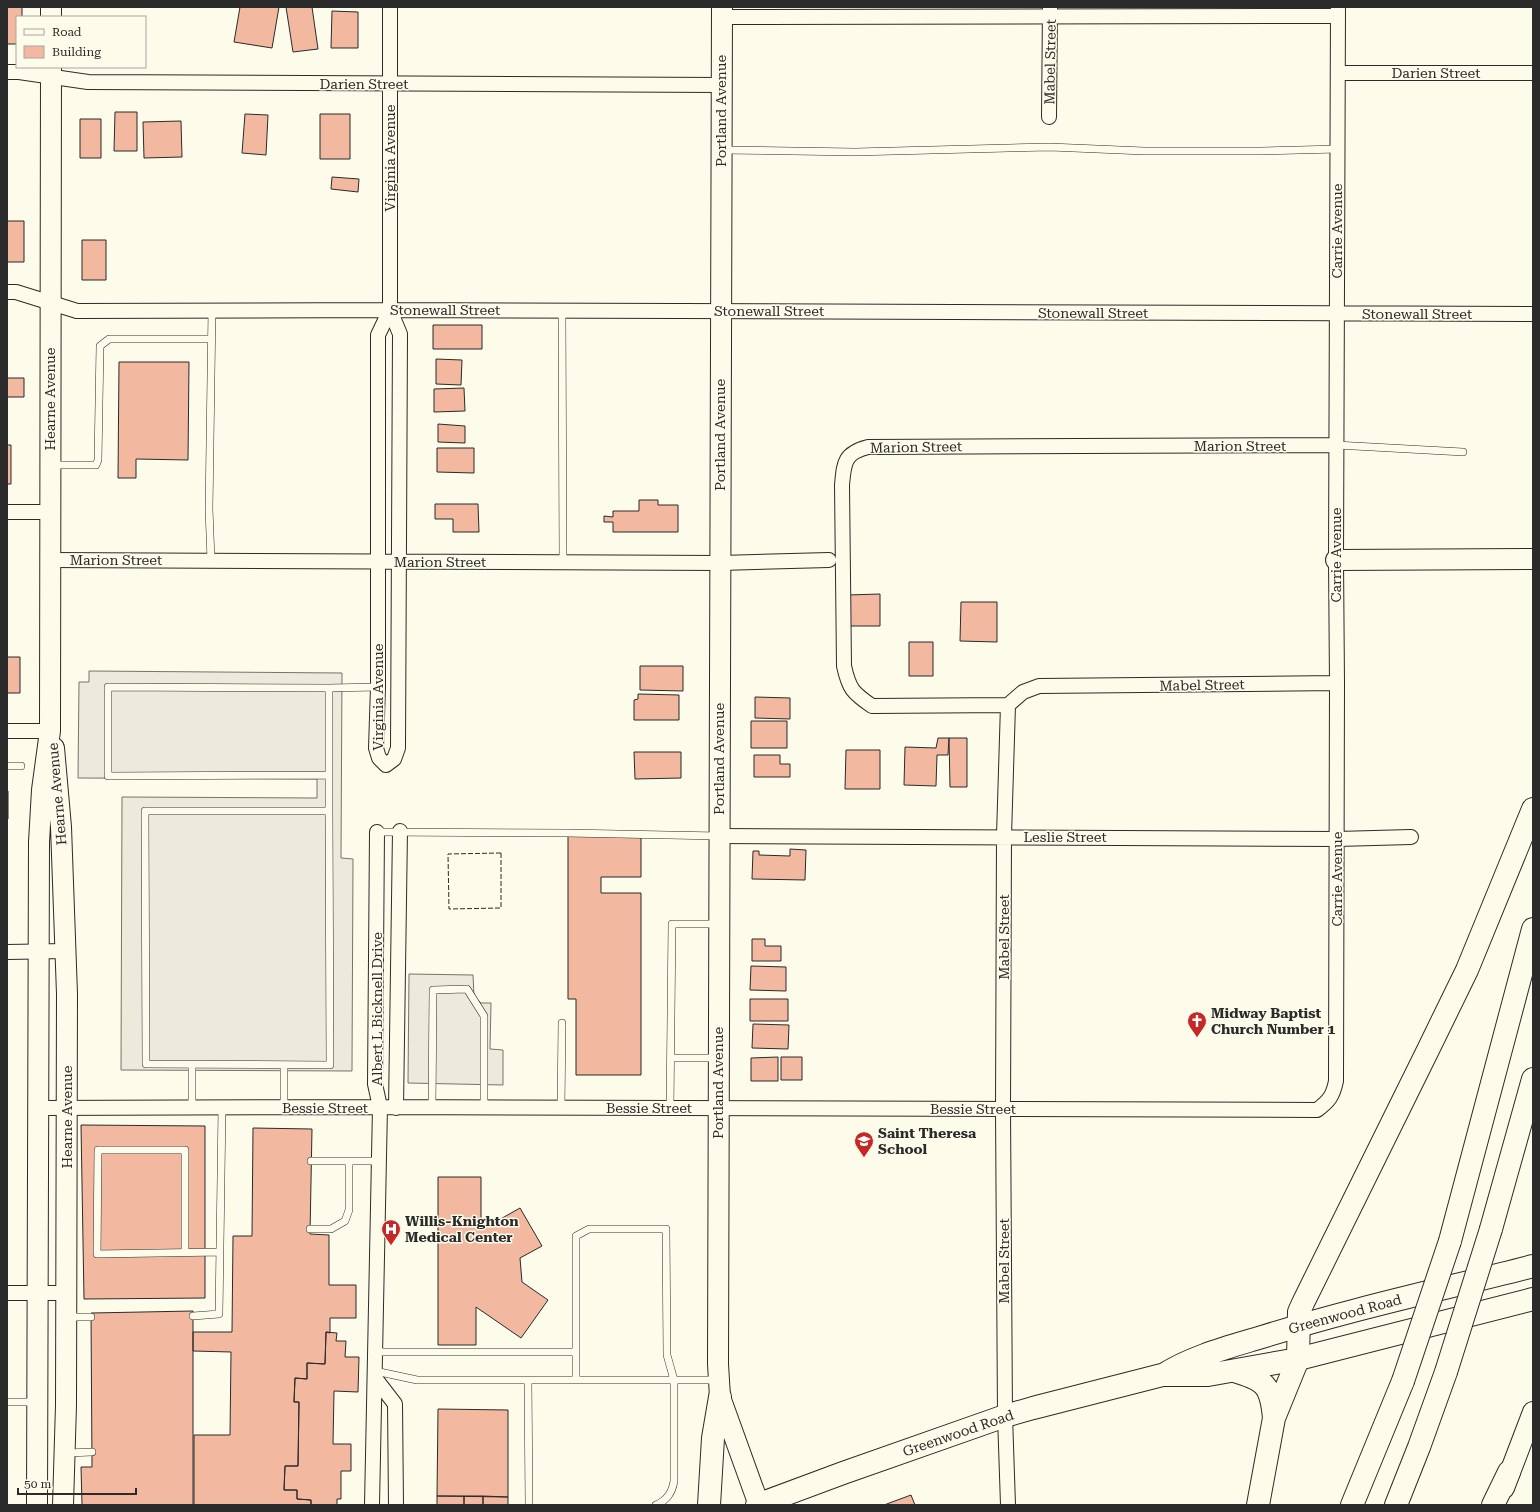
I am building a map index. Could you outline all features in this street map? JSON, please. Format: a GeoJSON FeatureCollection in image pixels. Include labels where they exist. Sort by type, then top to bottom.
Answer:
{"type":"FeatureCollection","features":[{"type":"Feature","properties":{"kind":"main road","name":"Portland Avenue"},"geometry":{"type":"LineString","coordinates":[[722,12],[718,1364],[720,1388],[758,1505]]}},
{"type":"Feature","properties":{"kind":"main road","name":"Hearne Avenue"},"geometry":{"type":"LineString","coordinates":[[37,1505],[39,842],[42,790],[50,731],[51,72]]}},
{"type":"Feature","properties":{"kind":"main road"},"geometry":{"type":"LineString","coordinates":[[1336,560],[1532,556]]}},
{"type":"Feature","properties":{"kind":"main road","name":"Hearne Avenue"},"geometry":{"type":"LineString","coordinates":[[50,731],[56,758],[61,828],[66,951],[67,1293],[63,1505]]}},
{"type":"Feature","properties":{"kind":"main road"},"geometry":{"type":"LineString","coordinates":[[1258,1505],[1274,1418],[1298,1359],[1299,1312],[1302,1303],[1467,970],[1533,809]]}},
{"type":"Feature","properties":{"kind":"main road"},"geometry":{"type":"LineString","coordinates":[[1352,1505],[1403,1381],[1450,1241],[1533,929]]}},
{"type":"Feature","properties":{"kind":"main road"},"geometry":{"type":"LineString","coordinates":[[1396,1505],[1446,1372],[1491,1229],[1533,1079]]}},
{"type":"Feature","properties":{"kind":"main road","name":"Greenwood Road"},"geometry":{"type":"LineString","coordinates":[[1162,1375],[1176,1366],[1197,1358],[1299,1326],[1533,1266]]}},
{"type":"Feature","properties":{"kind":"main road","name":"Greenwood Road"},"geometry":{"type":"LineString","coordinates":[[758,1505],[836,1475],[1005,1416],[1033,1408],[1162,1375],[1208,1375],[1298,1359],[1533,1299]]}},
{"type":"Feature","properties":{"kind":"main road"},"geometry":{"type":"LineString","coordinates":[[1234,1371],[1254,1378],[1270,1392],[1274,1418]]}},
{"type":"Feature","properties":{"kind":"main road"},"geometry":{"type":"LineString","coordinates":[[709,1505],[713,1438],[720,1388]]}},
{"type":"Feature","properties":{"kind":"main road"},"geometry":{"type":"LineString","coordinates":[[1493,1505],[1509,1472],[1533,1412]]}},
{"type":"Feature","properties":{"kind":"main road"},"geometry":{"type":"LineString","coordinates":[[37,1453],[65,1453]]}},
{"type":"Feature","properties":{"kind":"main road"},"geometry":{"type":"LineString","coordinates":[[1499,1505],[1509,1472]]}},
{"type":"Feature","properties":{"kind":"street","name":"Virginia Avenue"},"geometry":{"type":"LineString","coordinates":[[390,7],[390,310],[400,334],[400,561],[398,748],[394,759],[386,765],[379,758],[376,748],[378,687],[378,335],[390,310]]}},
{"type":"Feature","properties":{"kind":"street"},"geometry":{"type":"LineString","coordinates":[[722,12],[1338,11]]}},
{"type":"Feature","properties":{"kind":"street","name":"Carrie Avenue"},"geometry":{"type":"LineString","coordinates":[[1328,1102],[1334,1092],[1336,1081],[1338,11]]}},
{"type":"Feature","properties":{"kind":"street","name":"Mabel Street"},"geometry":{"type":"LineString","coordinates":[[1049,117],[1050,12]]}},
{"type":"Feature","properties":{"kind":"street","name":"Darien Street"},"geometry":{"type":"LineString","coordinates":[[7,72],[51,72],[88,82],[722,85]]}},
{"type":"Feature","properties":{"kind":"street","name":"Darien Street"},"geometry":{"type":"LineString","coordinates":[[1338,73],[1533,73]]}},
{"type":"Feature","properties":{"kind":"street","name":"Stonewall Street"},"geometry":{"type":"LineString","coordinates":[[7,292],[16,292],[77,310],[1533,314]]}},
{"type":"Feature","properties":{"kind":"street","name":"Marion Street"},"geometry":{"type":"LineString","coordinates":[[1008,705],[872,706],[857,696],[847,683],[844,666],[842,485],[844,467],[848,457],[856,450],[868,447],[1336,445]]}},
{"type":"Feature","properties":{"kind":"street"},"geometry":{"type":"LineString","coordinates":[[7,512],[50,512]]}},
{"type":"Feature","properties":{"kind":"street","name":"Marion Street"},"geometry":{"type":"LineString","coordinates":[[50,560],[720,563],[829,560]]}},
{"type":"Feature","properties":{"kind":"street","name":"Mabel Street"},"geometry":{"type":"LineString","coordinates":[[1008,1505],[1005,1416],[1004,836],[1008,705],[1023,692],[1039,686],[1337,683]]}},
{"type":"Feature","properties":{"kind":"street"},"geometry":{"type":"LineString","coordinates":[[7,731],[50,731]]}},
{"type":"Feature","properties":{"kind":"street","name":"Albert L Bicknell Drive"},"geometry":{"type":"LineString","coordinates":[[396,1108],[400,831]]}},
{"type":"Feature","properties":{"kind":"street","name":"Albert L Bicknell Drive"},"geometry":{"type":"LineString","coordinates":[[372,1505],[380,1107],[375,1084],[377,832]]}},
{"type":"Feature","properties":{"kind":"street","name":"Leslie Street"},"geometry":{"type":"LineString","coordinates":[[719,836],[1004,836],[1337,839],[1411,837]]}},
{"type":"Feature","properties":{"kind":"street"},"geometry":{"type":"LineString","coordinates":[[7,952],[66,951]]}},
{"type":"Feature","properties":{"kind":"street","name":"Bessie Street"},"geometry":{"type":"LineString","coordinates":[[39,1108],[380,1107],[1317,1110],[1328,1102]]}},
{"type":"Feature","properties":{"kind":"street"},"geometry":{"type":"LineString","coordinates":[[7,1293],[67,1293]]}},
{"type":"Feature","properties":{"kind":"street"},"geometry":{"type":"LineString","coordinates":[[375,1375],[395,1404],[396,1505]]}},
{"type":"Feature","properties":{"kind":"lane"},"geometry":{"type":"LineString","coordinates":[[721,150],[855,152],[1050,147],[1144,151],[1338,149]]}},
{"type":"Feature","properties":{"kind":"lane"},"geometry":{"type":"LineString","coordinates":[[211,560],[209,509],[212,310]]}},
{"type":"Feature","properties":{"kind":"lane"},"geometry":{"type":"LineString","coordinates":[[562,311],[563,562]]}},
{"type":"Feature","properties":{"kind":"lane"},"geometry":{"type":"LineString","coordinates":[[50,466],[96,465],[98,460],[100,346],[109,339],[211,338]]}},
{"type":"Feature","properties":{"kind":"lane"},"geometry":{"type":"LineString","coordinates":[[1336,445],[1463,452]]}},
{"type":"Feature","properties":{"kind":"lane"},"geometry":{"type":"LineString","coordinates":[[329,775],[108,776],[108,688],[378,687]]}},
{"type":"Feature","properties":{"kind":"lane"},"geometry":{"type":"LineString","coordinates":[[329,688],[330,1065],[146,1064],[145,811],[329,811]]}},
{"type":"Feature","properties":{"kind":"lane"},"geometry":{"type":"LineString","coordinates":[[7,766],[21,766]]}},
{"type":"Feature","properties":{"kind":"lane"},"geometry":{"type":"LineString","coordinates":[[377,832],[400,831],[719,836]]}},
{"type":"Feature","properties":{"kind":"lane"},"geometry":{"type":"LineString","coordinates":[[670,1108],[672,924],[719,924]]}},
{"type":"Feature","properties":{"kind":"lane"},"geometry":{"type":"LineString","coordinates":[[432,1108],[433,990],[467,989],[484,1016],[484,1108]]}},
{"type":"Feature","properties":{"kind":"lane"},"geometry":{"type":"LineString","coordinates":[[561,1108],[562,1023]]}},
{"type":"Feature","properties":{"kind":"lane"},"geometry":{"type":"LineString","coordinates":[[671,1058],[718,1058]]}},
{"type":"Feature","properties":{"kind":"lane"},"geometry":{"type":"LineString","coordinates":[[192,1064],[192,1108]]}},
{"type":"Feature","properties":{"kind":"lane"},"geometry":{"type":"LineString","coordinates":[[284,1065],[284,1108]]}},
{"type":"Feature","properties":{"kind":"lane"},"geometry":{"type":"LineString","coordinates":[[193,1316],[219,1314],[222,1108]]}},
{"type":"Feature","properties":{"kind":"lane"},"geometry":{"type":"LineString","coordinates":[[185,1253],[185,1150],[98,1150],[97,1254],[185,1253],[220,1252]]}},
{"type":"Feature","properties":{"kind":"lane"},"geometry":{"type":"LineString","coordinates":[[311,1162],[379,1161]]}},
{"type":"Feature","properties":{"kind":"lane"},"geometry":{"type":"LineString","coordinates":[[310,1229],[331,1228],[345,1221],[349,1210],[349,1162]]}},
{"type":"Feature","properties":{"kind":"lane"},"geometry":{"type":"LineString","coordinates":[[576,1380],[576,1236],[589,1229],[666,1229],[667,1355],[674,1380],[674,1481],[673,1491],[664,1501],[656,1505]]}},
{"type":"Feature","properties":{"kind":"lane"},"geometry":{"type":"LineString","coordinates":[[66,1317],[91,1317]]}},
{"type":"Feature","properties":{"kind":"lane"},"geometry":{"type":"LineString","coordinates":[[375,1352],[576,1352]]}},
{"type":"Feature","properties":{"kind":"lane"},"geometry":{"type":"LineString","coordinates":[[375,1375],[417,1380],[674,1380],[720,1388]]}},
{"type":"Feature","properties":{"kind":"lane"},"geometry":{"type":"LineString","coordinates":[[528,1380],[529,1505]]}},
{"type":"Feature","properties":{"kind":"lane"},"geometry":{"type":"LineString","coordinates":[[7,1402],[38,1402]]}},
{"type":"Feature","properties":{"kind":"lane"},"geometry":{"type":"LineString","coordinates":[[65,1453],[92,1452]]}},
{"type":"Feature","properties":{"kind":"shaded area"},"geometry":{"type":"Polygon","coordinates":[[[89,671],[342,673],[341,858],[353,859],[352,1071],[121,1070],[122,797],[317,798],[317,779],[78,778],[79,682],[89,682],[89,671]]]}},
{"type":"Feature","properties":{"kind":"shaded area"},"geometry":{"type":"Polygon","coordinates":[[[409,974],[473,975],[474,996],[481,1003],[491,1003],[490,1049],[503,1050],[503,1085],[408,1083],[409,974]]]}},
{"type":"Feature","properties":{"kind":"building"},"geometry":{"type":"Polygon","coordinates":[[[7,7],[22,7],[22,16],[16,16],[16,44],[7,44],[7,7]]]}},
{"type":"Feature","properties":{"kind":"building"},"geometry":{"type":"Polygon","coordinates":[[[240,7],[279,7],[272,48],[234,42],[240,7]]]}},
{"type":"Feature","properties":{"kind":"building"},"geometry":{"type":"Polygon","coordinates":[[[286,7],[312,7],[318,49],[293,52],[286,7]]]}},
{"type":"Feature","properties":{"kind":"building"},"geometry":{"type":"Polygon","coordinates":[[[332,11],[358,12],[358,48],[331,48],[332,11]]]}},
{"type":"Feature","properties":{"kind":"building"},"geometry":{"type":"Polygon","coordinates":[[[115,112],[137,112],[137,151],[114,151],[115,112]]]}},
{"type":"Feature","properties":{"kind":"building"},"geometry":{"type":"Polygon","coordinates":[[[245,114],[268,115],[266,155],[242,153],[245,114]]]}},
{"type":"Feature","properties":{"kind":"building"},"geometry":{"type":"Polygon","coordinates":[[[320,114],[350,114],[350,159],[320,159],[320,114]]]}},
{"type":"Feature","properties":{"kind":"building"},"geometry":{"type":"Polygon","coordinates":[[[80,119],[101,119],[101,158],[80,158],[80,119]]]}},
{"type":"Feature","properties":{"kind":"building"},"geometry":{"type":"Polygon","coordinates":[[[181,121],[182,157],[144,158],[143,122],[181,121]]]}},
{"type":"Feature","properties":{"kind":"building"},"geometry":{"type":"Polygon","coordinates":[[[332,177],[359,179],[358,192],[331,189],[332,177]]]}},
{"type":"Feature","properties":{"kind":"building"},"geometry":{"type":"Polygon","coordinates":[[[7,221],[24,221],[24,262],[7,262],[7,221]]]}},
{"type":"Feature","properties":{"kind":"building"},"geometry":{"type":"Polygon","coordinates":[[[82,240],[106,240],[106,280],[82,280],[82,240]]]}},
{"type":"Feature","properties":{"kind":"building"},"geometry":{"type":"Polygon","coordinates":[[[433,325],[482,325],[482,349],[433,349],[433,325]]]}},
{"type":"Feature","properties":{"kind":"building"},"geometry":{"type":"Polygon","coordinates":[[[436,359],[462,360],[461,385],[436,384],[436,359]]]}},
{"type":"Feature","properties":{"kind":"building"},"geometry":{"type":"Polygon","coordinates":[[[119,362],[189,362],[188,460],[136,459],[136,478],[118,478],[119,362]]]}},
{"type":"Feature","properties":{"kind":"building"},"geometry":{"type":"Polygon","coordinates":[[[7,378],[24,378],[24,397],[7,397],[7,378]]]}},
{"type":"Feature","properties":{"kind":"building"},"geometry":{"type":"Polygon","coordinates":[[[464,388],[465,411],[434,412],[434,389],[464,388]]]}},
{"type":"Feature","properties":{"kind":"building"},"geometry":{"type":"Polygon","coordinates":[[[438,424],[465,426],[465,443],[438,442],[438,424]]]}},
{"type":"Feature","properties":{"kind":"building"},"geometry":{"type":"Polygon","coordinates":[[[7,445],[11,445],[11,484],[7,484],[7,445]]]}},
{"type":"Feature","properties":{"kind":"building"},"geometry":{"type":"Polygon","coordinates":[[[437,448],[474,448],[474,473],[437,472],[437,448]]]}},
{"type":"Feature","properties":{"kind":"building"},"geometry":{"type":"Polygon","coordinates":[[[639,500],[658,500],[658,505],[678,505],[678,532],[613,532],[613,522],[604,522],[604,516],[613,517],[613,511],[639,511],[639,500]]]}},
{"type":"Feature","properties":{"kind":"building"},"geometry":{"type":"Polygon","coordinates":[[[435,504],[478,504],[479,532],[453,532],[453,519],[435,519],[435,504]]]}},
{"type":"Feature","properties":{"kind":"building"},"geometry":{"type":"Polygon","coordinates":[[[880,594],[880,626],[847,626],[847,595],[880,594]]]}},
{"type":"Feature","properties":{"kind":"building"},"geometry":{"type":"Polygon","coordinates":[[[961,602],[997,602],[997,642],[960,641],[961,602]]]}},
{"type":"Feature","properties":{"kind":"building"},"geometry":{"type":"Polygon","coordinates":[[[909,642],[933,642],[933,676],[909,676],[909,642]]]}},
{"type":"Feature","properties":{"kind":"building"},"geometry":{"type":"Polygon","coordinates":[[[7,657],[20,657],[20,693],[7,693],[7,657]]]}},
{"type":"Feature","properties":{"kind":"building"},"geometry":{"type":"Polygon","coordinates":[[[640,666],[683,666],[683,691],[640,690],[640,666]]]}},
{"type":"Feature","properties":{"kind":"building"},"geometry":{"type":"Polygon","coordinates":[[[638,694],[679,695],[679,720],[634,720],[634,700],[638,699],[638,694]]]}},
{"type":"Feature","properties":{"kind":"building"},"geometry":{"type":"Polygon","coordinates":[[[755,697],[790,698],[790,719],[755,718],[755,697]]]}},
{"type":"Feature","properties":{"kind":"building"},"geometry":{"type":"Polygon","coordinates":[[[751,721],[787,721],[787,748],[751,748],[751,721]]]}},
{"type":"Feature","properties":{"kind":"building"},"geometry":{"type":"Polygon","coordinates":[[[938,738],[949,738],[948,755],[937,755],[936,786],[904,785],[905,747],[936,748],[938,738]]]}},
{"type":"Feature","properties":{"kind":"building"},"geometry":{"type":"Polygon","coordinates":[[[949,738],[967,738],[967,787],[950,787],[949,738]]]}},
{"type":"Feature","properties":{"kind":"building"},"geometry":{"type":"Polygon","coordinates":[[[846,750],[880,750],[880,789],[845,789],[846,750]]]}},
{"type":"Feature","properties":{"kind":"building"},"geometry":{"type":"Polygon","coordinates":[[[634,752],[681,752],[681,778],[635,779],[634,752]]]}},
{"type":"Feature","properties":{"kind":"building"},"geometry":{"type":"Polygon","coordinates":[[[754,755],[780,755],[780,764],[790,764],[790,777],[754,777],[754,755]]]}},
{"type":"Feature","properties":{"kind":"building"},"geometry":{"type":"Polygon","coordinates":[[[8,791],[8,819],[7,819],[8,791]]]}},
{"type":"Feature","properties":{"kind":"building"},"geometry":{"type":"Polygon","coordinates":[[[568,833],[641,833],[641,877],[601,877],[601,893],[641,893],[641,1075],[576,1075],[576,999],[568,999],[568,833]]]}},
{"type":"Feature","properties":{"kind":"building"},"geometry":{"type":"Polygon","coordinates":[[[790,849],[806,850],[805,880],[752,879],[753,851],[759,851],[759,855],[790,856],[790,849]]]}},
{"type":"Feature","properties":{"kind":"building"},"geometry":{"type":"Polygon","coordinates":[[[752,939],[765,939],[765,946],[781,946],[781,961],[752,961],[752,939]]]}},
{"type":"Feature","properties":{"kind":"building"},"geometry":{"type":"Polygon","coordinates":[[[751,966],[786,967],[786,991],[750,990],[751,966]]]}},
{"type":"Feature","properties":{"kind":"building"},"geometry":{"type":"Polygon","coordinates":[[[750,999],[788,999],[788,1021],[750,1021],[750,999]]]}},
{"type":"Feature","properties":{"kind":"building"},"geometry":{"type":"Polygon","coordinates":[[[753,1024],[789,1025],[788,1049],[752,1048],[753,1024]]]}},
{"type":"Feature","properties":{"kind":"building"},"geometry":{"type":"Polygon","coordinates":[[[778,1057],[778,1081],[751,1081],[751,1058],[778,1057]]]}},
{"type":"Feature","properties":{"kind":"building"},"geometry":{"type":"Polygon","coordinates":[[[781,1057],[802,1057],[802,1080],[781,1080],[781,1057]]]}},
{"type":"Feature","properties":{"kind":"building"},"geometry":{"type":"Polygon","coordinates":[[[81,1125],[205,1126],[205,1298],[84,1299],[81,1125]]]}},
{"type":"Feature","properties":{"kind":"building"},"geometry":{"type":"Polygon","coordinates":[[[253,1128],[312,1129],[310,1234],[329,1235],[329,1285],[356,1285],[356,1318],[330,1318],[330,1333],[326,1332],[325,1364],[307,1363],[307,1379],[295,1378],[294,1402],[299,1402],[298,1466],[285,1466],[284,1490],[297,1490],[297,1499],[311,1500],[311,1505],[194,1505],[194,1435],[230,1435],[231,1352],[193,1351],[193,1332],[232,1332],[233,1236],[252,1236],[253,1128]]]}},
{"type":"Feature","properties":{"kind":"building"},"geometry":{"type":"Polygon","coordinates":[[[438,1177],[481,1177],[481,1230],[520,1208],[542,1246],[520,1258],[522,1282],[548,1300],[521,1338],[476,1307],[476,1345],[438,1345],[438,1177]]]}},
{"type":"Feature","properties":{"kind":"building"},"geometry":{"type":"Polygon","coordinates":[[[193,1311],[193,1505],[82,1505],[81,1467],[92,1467],[91,1313],[193,1311]]]}},
{"type":"Feature","properties":{"kind":"building"},"geometry":{"type":"Polygon","coordinates":[[[326,1332],[337,1333],[336,1341],[346,1341],[345,1357],[359,1357],[358,1392],[334,1391],[333,1444],[351,1444],[351,1471],[341,1471],[341,1499],[337,1499],[337,1505],[311,1505],[311,1500],[297,1499],[297,1490],[284,1490],[285,1466],[298,1466],[299,1402],[294,1402],[295,1378],[307,1379],[307,1363],[325,1364],[326,1332]]]}},
{"type":"Feature","properties":{"kind":"building"},"geometry":{"type":"Polygon","coordinates":[[[438,1409],[508,1410],[508,1497],[437,1496],[438,1409]]]}},
{"type":"Feature","properties":{"kind":"building"},"geometry":{"type":"Polygon","coordinates":[[[911,1495],[915,1505],[884,1505],[911,1495]]]}},
{"type":"Feature","properties":{"kind":"building"},"geometry":{"type":"Polygon","coordinates":[[[437,1496],[464,1496],[464,1505],[437,1505],[437,1496]]]}},
{"type":"Feature","properties":{"kind":"building"},"geometry":{"type":"Polygon","coordinates":[[[464,1496],[483,1496],[483,1505],[464,1505],[464,1496]]]}},
{"type":"Feature","properties":{"kind":"building"},"geometry":{"type":"Polygon","coordinates":[[[483,1496],[508,1497],[508,1505],[483,1505],[483,1496]]]}},
{"type":"Feature","properties":{"kind":"fence"},"geometry":{"type":"LineString","coordinates":[[501,853],[501,908],[449,909],[448,854],[501,853]]}},
{"type":"Feature","properties":{"kind":"place","name":"Midway Baptist Church Number 1"},"geometry":{"type":"Point","coordinates":[1197,1038]}},
{"type":"Feature","properties":{"kind":"place","name":"Saint Theresa School"},"geometry":{"type":"Point","coordinates":[864,1158]}},
{"type":"Feature","properties":{"kind":"place","name":"Willis-Knighton Medical Center"},"geometry":{"type":"Point","coordinates":[391,1246]}}]}
